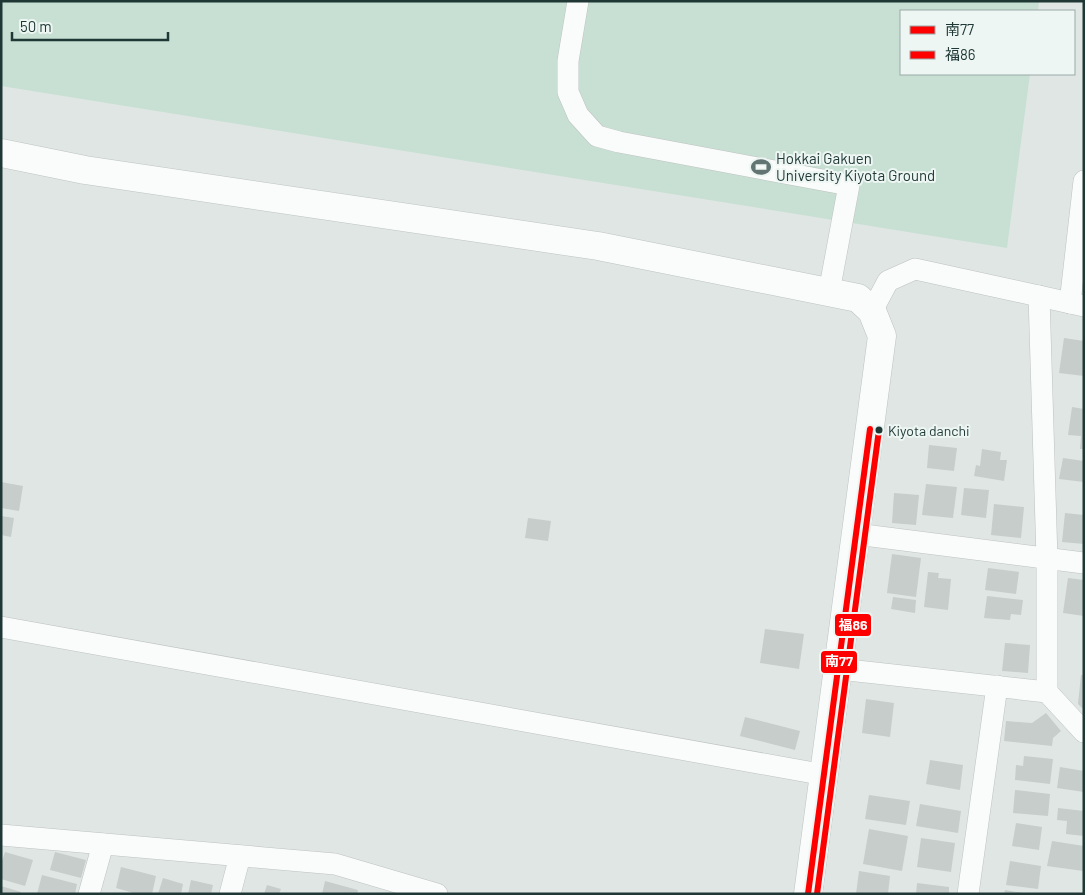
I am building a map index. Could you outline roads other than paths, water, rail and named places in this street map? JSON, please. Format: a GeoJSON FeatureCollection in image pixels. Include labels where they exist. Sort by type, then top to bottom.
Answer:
{"type":"FeatureCollection","features":[{"type":"Feature","properties":{"kind":"street"},"geometry":{"type":"LineString","coordinates":[[578,1],[568,61],[568,92],[578,115],[597,136],[619,142],[849,185],[829,292]]}},
{"type":"Feature","properties":{"kind":"street"},"geometry":{"type":"LineString","coordinates":[[1,153],[85,170],[598,246],[829,292],[865,304],[882,336],[808,894]]}},
{"type":"Feature","properties":{"kind":"street"},"geometry":{"type":"LineString","coordinates":[[865,304],[888,281],[915,269],[1077,305],[1084,181]]}},
{"type":"Feature","properties":{"kind":"street"},"geometry":{"type":"LineString","coordinates":[[1039,296],[1047,559],[1047,692]]}},
{"type":"Feature","properties":{"kind":"street"},"geometry":{"type":"LineString","coordinates":[[856,534],[1084,563]]}},
{"type":"Feature","properties":{"kind":"street"},"geometry":{"type":"LineString","coordinates":[[1,627],[825,775]]}},
{"type":"Feature","properties":{"kind":"street"},"geometry":{"type":"LineString","coordinates":[[839,669],[1047,692],[1084,732]]}},
{"type":"Feature","properties":{"kind":"street"},"geometry":{"type":"LineString","coordinates":[[968,894],[997,686]]}},
{"type":"Feature","properties":{"kind":"street"},"geometry":{"type":"LineString","coordinates":[[1,835],[335,864],[379,885],[437,894]]}},
{"type":"Feature","properties":{"kind":"street"},"geometry":{"type":"LineString","coordinates":[[89,894],[104,844]]}},
{"type":"Feature","properties":{"kind":"street"},"geometry":{"type":"LineString","coordinates":[[230,894],[240,856]]}},
{"type":"Feature","properties":{"kind":"place","name":"Hokkai Gakuen University Kiyota Ground"},"geometry":{"type":"Point","coordinates":[761,167]}},
{"type":"Feature","properties":{"kind":"place","name":"Kiyota danchi"},"geometry":{"type":"Point","coordinates":[879,430]}}]}
